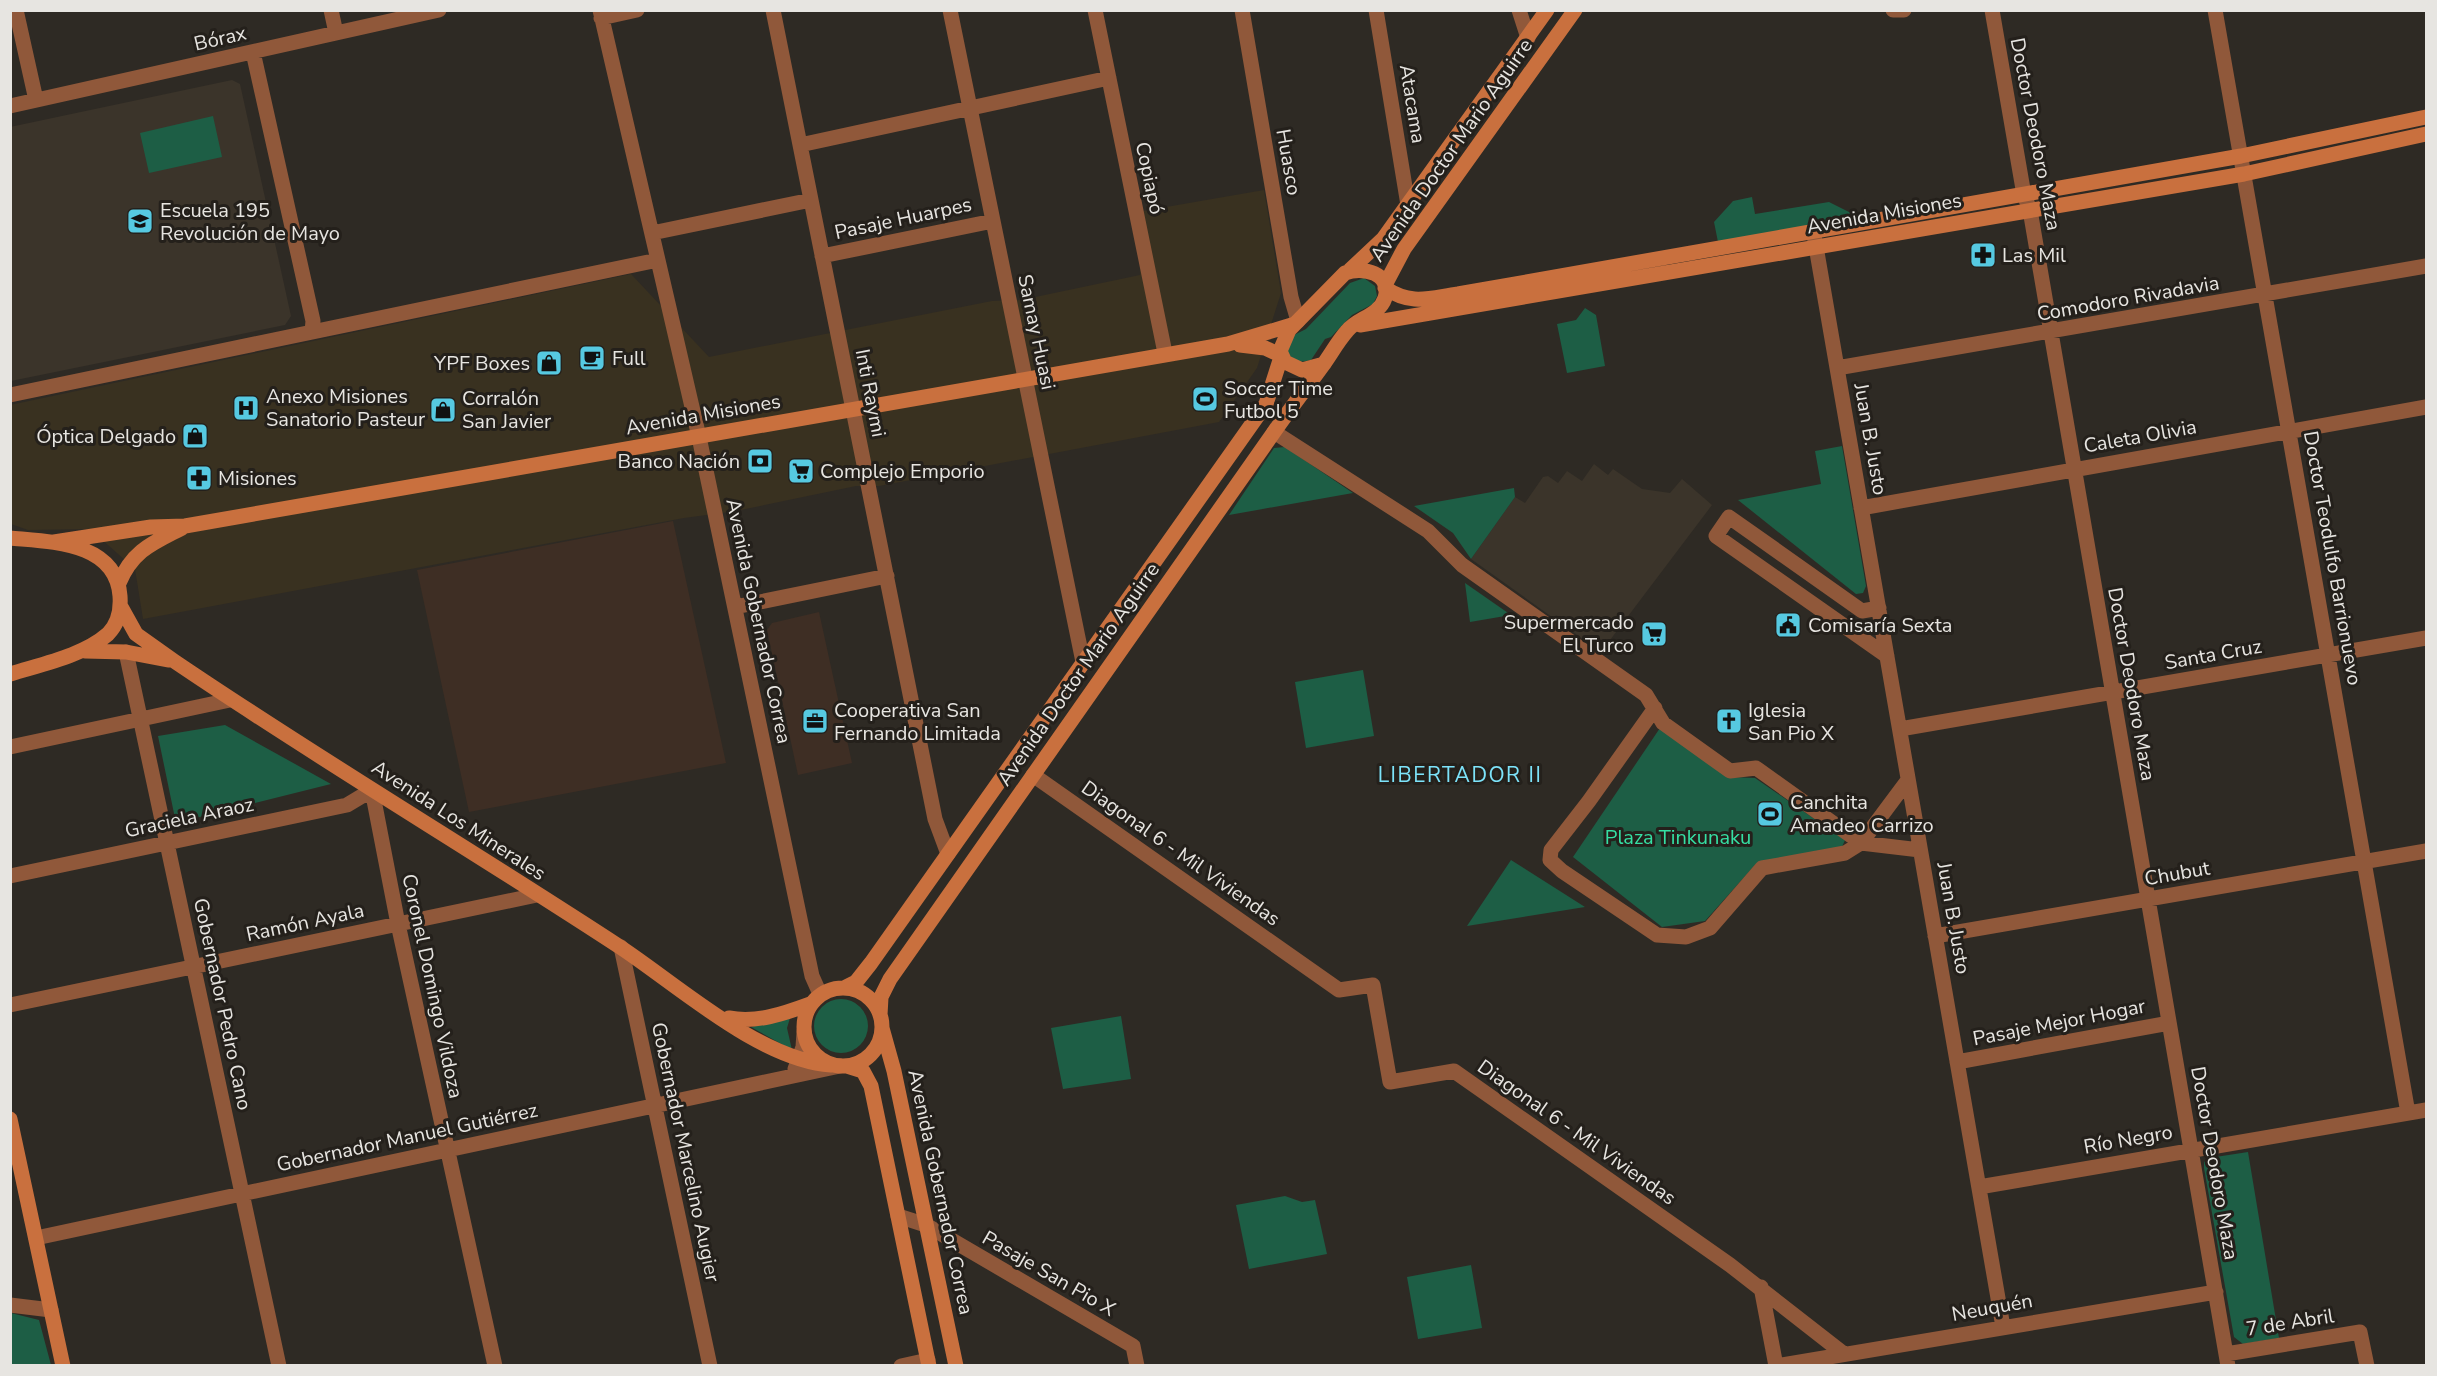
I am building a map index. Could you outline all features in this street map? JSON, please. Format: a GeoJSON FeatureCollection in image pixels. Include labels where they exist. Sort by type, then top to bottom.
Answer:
{"type":"FeatureCollection","features":[{"type":"Feature","properties":{"kind":"main road","name":"Avenida Doctor Mario Aguirre"},"geometry":{"type":"LineString","coordinates":[[846,987],[851,986],[860,977],[1266,404],[1284,337],[1345,273],[1374,248],[1408,205],[1547,10]]}},
{"type":"Feature","properties":{"kind":"main road","name":"Avenida Doctor Mario Aguirre"},"geometry":{"type":"LineString","coordinates":[[881,1021],[881,997],[890,979],[1349,328],[1378,309],[1385,298],[1385,287],[1404,249],[1575,10]]}},
{"type":"Feature","properties":{"kind":"main road","name":"Avenida Misiones"},"geometry":{"type":"LineString","coordinates":[[1349,328],[1815,239],[2024,195],[2241,156],[2427,117]]}},
{"type":"Feature","properties":{"kind":"main road","name":"Avenida Misiones"},"geometry":{"type":"LineString","coordinates":[[1345,273],[1358,269],[1370,270],[1385,287],[1402,298],[1414,300],[1815,239],[2030,210],[2244,174],[2427,134]]}},
{"type":"Feature","properties":{"kind":"main road","name":"Avenida Misiones"},"geometry":{"type":"LineString","coordinates":[[54,542],[152,527],[185,526],[1165,353],[1228,344],[1296,322]]}},
{"type":"Feature","properties":{"kind":"main road","name":"Avenida Misiones"},"geometry":{"type":"LineString","coordinates":[[1228,344],[1265,348],[1280,356],[1291,367],[1302,370],[1324,364]]}},
{"type":"Feature","properties":{"kind":"main road","name":"Avenida Misiones"},"geometry":{"type":"LineString","coordinates":[[119,583],[124,571],[142,549],[185,526]]}},
{"type":"Feature","properties":{"kind":"main road"},"geometry":{"type":"LineString","coordinates":[[10,538],[54,542],[82,548],[98,556],[119,583],[121,607],[110,632],[80,651],[10,674]]}},
{"type":"Feature","properties":{"kind":"main road","name":"Avenida Los Minerales"},"geometry":{"type":"LineString","coordinates":[[121,607],[136,634],[174,661],[621,948],[720,1016],[764,1043],[799,1059],[839,1066]]}},
{"type":"Feature","properties":{"kind":"main road","name":"Avenida Los Minerales"},"geometry":{"type":"LineString","coordinates":[[80,651],[126,652],[174,661]]}},
{"type":"Feature","properties":{"kind":"main road"},"geometry":{"type":"LineString","coordinates":[[839,1066],[868,1057],[880,1039],[881,1021],[867,996],[846,987],[815,999],[803,1022],[804,1032],[813,1052],[839,1066],[858,1068],[868,1077],[929,1363]]}},
{"type":"Feature","properties":{"kind":"main road","name":"Avenida Los Minerales"},"geometry":{"type":"LineString","coordinates":[[720,1016],[744,1020],[762,1018],[815,999]]}},
{"type":"Feature","properties":{"kind":"main road","name":"Avenida Gobernador Correa"},"geometry":{"type":"LineString","coordinates":[[881,1021],[894,1071],[956,1365]]}},
{"type":"Feature","properties":{"kind":"main road"},"geometry":{"type":"LineString","coordinates":[[10,1119],[63,1365]]}},
{"type":"Feature","properties":{"kind":"street"},"geometry":{"type":"LineString","coordinates":[[16,10],[36,100]]}},
{"type":"Feature","properties":{"kind":"street"},"geometry":{"type":"LineString","coordinates":[[331,10],[336,33]]}},
{"type":"Feature","properties":{"kind":"street","name":"Bórax"},"geometry":{"type":"LineString","coordinates":[[10,106],[439,10]]}},
{"type":"Feature","properties":{"kind":"street"},"geometry":{"type":"LineString","coordinates":[[600,14],[637,10]]}},
{"type":"Feature","properties":{"kind":"street","name":"Inti Raymi"},"geometry":{"type":"LineString","coordinates":[[773,10],[935,819],[948,854]]}},
{"type":"Feature","properties":{"kind":"street","name":"Samay Huasi"},"geometry":{"type":"LineString","coordinates":[[950,10],[1083,662]]}},
{"type":"Feature","properties":{"kind":"street","name":"Copiapó"},"geometry":{"type":"LineString","coordinates":[[1095,10],[1165,353]]}},
{"type":"Feature","properties":{"kind":"street","name":"Huasco"},"geometry":{"type":"LineString","coordinates":[[1242,10],[1296,322]]}},
{"type":"Feature","properties":{"kind":"street","name":"Atacama"},"geometry":{"type":"LineString","coordinates":[[1376,10],[1408,205]]}},
{"type":"Feature","properties":{"kind":"street"},"geometry":{"type":"LineString","coordinates":[[1519,10],[1528,38]]}},
{"type":"Feature","properties":{"kind":"street"},"geometry":{"type":"LineString","coordinates":[[1893,10],[1904,10]]}},
{"type":"Feature","properties":{"kind":"street","name":"Doctor Deodoro Maza"},"geometry":{"type":"LineString","coordinates":[[1992,10],[2024,195],[2030,210],[2228,1360]]}},
{"type":"Feature","properties":{"kind":"street","name":"Doctor Teodulfo Barrionuevo"},"geometry":{"type":"LineString","coordinates":[[2215,10],[2408,1113]]}},
{"type":"Feature","properties":{"kind":"street","name":"Avenida Gobernador Correa"},"geometry":{"type":"LineString","coordinates":[[600,14],[699,437],[815,999]]}},
{"type":"Feature","properties":{"kind":"street"},"geometry":{"type":"LineString","coordinates":[[253,52],[314,321],[312,332]]}},
{"type":"Feature","properties":{"kind":"street"},"geometry":{"type":"LineString","coordinates":[[800,145],[1109,78]]}},
{"type":"Feature","properties":{"kind":"street"},"geometry":{"type":"LineString","coordinates":[[652,233],[811,200]]}},
{"type":"Feature","properties":{"kind":"street","name":"Pasaje Huarpes"},"geometry":{"type":"LineString","coordinates":[[822,256],[993,221]]}},
{"type":"Feature","properties":{"kind":"street","name":"Juan B. Justo"},"geometry":{"type":"LineString","coordinates":[[1815,239],[2003,1327]]}},
{"type":"Feature","properties":{"kind":"street"},"geometry":{"type":"LineString","coordinates":[[10,396],[658,260]]}},
{"type":"Feature","properties":{"kind":"street","name":"Comodoro Rivadavia"},"geometry":{"type":"LineString","coordinates":[[1837,368],[2427,266]]}},
{"type":"Feature","properties":{"kind":"street","name":"Caleta Olivia"},"geometry":{"type":"LineString","coordinates":[[1861,508],[2427,407]]}},
{"type":"Feature","properties":{"kind":"street"},"geometry":{"type":"LineString","coordinates":[[1274,432],[1428,531],[1462,565],[1646,695],[1663,723],[1730,771],[1756,768],[1861,843],[1920,850]]}},
{"type":"Feature","properties":{"kind":"street"},"geometry":{"type":"LineString","coordinates":[[1879,608],[1862,611],[1729,517],[1716,536],[1887,656]]}},
{"type":"Feature","properties":{"kind":"street"},"geometry":{"type":"LineString","coordinates":[[735,607],[887,576]]}},
{"type":"Feature","properties":{"kind":"street","name":"Santa Cruz"},"geometry":{"type":"LineString","coordinates":[[1900,729],[2427,638]]}},
{"type":"Feature","properties":{"kind":"street","name":"Gobernador Pedro Cano"},"geometry":{"type":"LineString","coordinates":[[126,652],[279,1365]]}},
{"type":"Feature","properties":{"kind":"street"},"geometry":{"type":"LineString","coordinates":[[10,747],[231,699]]}},
{"type":"Feature","properties":{"kind":"street"},"geometry":{"type":"LineString","coordinates":[[1655,708],[1551,850],[1550,860],[1657,935],[1686,937],[1710,928],[1762,868],[1845,854],[1861,843],[1908,780]]}},
{"type":"Feature","properties":{"kind":"street","name":"Diagonal 6 - Mil Viviendas"},"geometry":{"type":"LineString","coordinates":[[1033,776],[1339,990],[1372,985],[1390,1082],[1454,1071],[1761,1287],[1844,1354]]}},
{"type":"Feature","properties":{"kind":"street","name":"Graciela Araoz"},"geometry":{"type":"LineString","coordinates":[[10,876],[347,805],[372,790]]}},
{"type":"Feature","properties":{"kind":"street","name":"Coronel Domingo Vildoza"},"geometry":{"type":"LineString","coordinates":[[372,790],[398,924],[495,1365]]}},
{"type":"Feature","properties":{"kind":"street","name":"Chubut"},"geometry":{"type":"LineString","coordinates":[[1935,936],[2427,851]]}},
{"type":"Feature","properties":{"kind":"street","name":"Ramón Ayala"},"geometry":{"type":"LineString","coordinates":[[10,1005],[537,895]]}},
{"type":"Feature","properties":{"kind":"street","name":"Gobernador Marcelino Augier"},"geometry":{"type":"LineString","coordinates":[[621,948],[710,1365]]}},
{"type":"Feature","properties":{"kind":"street","name":"Pasaje Mejor Hogar"},"geometry":{"type":"LineString","coordinates":[[1957,1062],[2169,1023]]}},
{"type":"Feature","properties":{"kind":"street"},"geometry":{"type":"LineString","coordinates":[[787,1078],[799,1059],[804,1032]]}},
{"type":"Feature","properties":{"kind":"street","name":"Gobernador Manuel Gutiérrez"},"geometry":{"type":"LineString","coordinates":[[36,1238],[839,1066]]}},
{"type":"Feature","properties":{"kind":"street","name":"Río Negro"},"geometry":{"type":"LineString","coordinates":[[1979,1187],[2427,1110]]}},
{"type":"Feature","properties":{"kind":"street","name":"Pasaje San Pio X"},"geometry":{"type":"LineString","coordinates":[[898,1216],[926,1225],[1133,1346],[1137,1365]]}},
{"type":"Feature","properties":{"kind":"street"},"geometry":{"type":"LineString","coordinates":[[1761,1287],[1776,1365]]}},
{"type":"Feature","properties":{"kind":"street","name":"Neuquén"},"geometry":{"type":"LineString","coordinates":[[1776,1365],[2216,1292]]}},
{"type":"Feature","properties":{"kind":"street"},"geometry":{"type":"LineString","coordinates":[[10,1305],[51,1310]]}},
{"type":"Feature","properties":{"kind":"street","name":"7 de Abril"},"geometry":{"type":"LineString","coordinates":[[2228,1360],[2360,1332],[2367,1365]]}},
{"type":"Feature","properties":{"kind":"street"},"geometry":{"type":"LineString","coordinates":[[901,1365],[929,1363]]}},
{"type":"Feature","properties":{"kind":"shaded area","name":"Escuela 195 Revolución de Mayo"},"geometry":{"type":"Polygon","coordinates":[[[232,80],[240,84],[291,316],[285,325],[11,381],[10,127],[232,80]]]}},
{"type":"Feature","properties":{"kind":"shaded area"},"geometry":{"type":"Polygon","coordinates":[[[1264,190],[1281,293],[1257,368],[1219,422],[879,486],[856,486],[736,511],[684,518],[143,619],[135,569],[90,529],[28,530],[11,524],[10,405],[631,274],[709,357],[992,301],[1021,300],[1140,275],[1143,211],[1264,190]]]}},
{"type":"Feature","properties":{"kind":"shaded area"},"geometry":{"type":"Polygon","coordinates":[[[1594,464],[1608,475],[1613,469],[1642,489],[1670,493],[1682,479],[1712,505],[1601,652],[1471,559],[1515,497],[1525,503],[1543,477],[1548,476],[1558,483],[1567,471],[1582,481],[1594,464]]]}},
{"type":"Feature","properties":{"kind":"shaded area"},"geometry":{"type":"Polygon","coordinates":[[[673,521],[726,763],[469,812],[417,570],[673,521]]]}},
{"type":"Feature","properties":{"kind":"shaded area","name":"Cooperativa San Fernando Limitada"},"geometry":{"type":"Polygon","coordinates":[[[819,612],[852,763],[798,775],[767,630],[772,623],[819,612]]]}},
{"type":"Feature","properties":{"kind":"green space"},"geometry":{"type":"Polygon","coordinates":[[[213,116],[222,157],[149,173],[140,133],[213,116]]]}},
{"type":"Feature","properties":{"kind":"green space"},"geometry":{"type":"Polygon","coordinates":[[[1752,197],[1755,214],[1829,202],[1859,217],[1718,242],[1714,222],[1733,201],[1752,197]]]}},
{"type":"Feature","properties":{"kind":"green space"},"geometry":{"type":"Polygon","coordinates":[[[1364,278],[1375,286],[1377,296],[1373,304],[1352,315],[1331,337],[1325,339],[1311,360],[1293,359],[1287,350],[1292,336],[1306,329],[1350,283],[1364,278]]]}},
{"type":"Feature","properties":{"kind":"green space"},"geometry":{"type":"Polygon","coordinates":[[[1585,308],[1596,315],[1605,366],[1567,373],[1557,324],[1576,320],[1585,308]]]}},
{"type":"Feature","properties":{"kind":"green space"},"geometry":{"type":"Polygon","coordinates":[[[1842,446],[1866,586],[1863,593],[1856,594],[1738,500],[1821,484],[1815,451],[1842,446]]]}},
{"type":"Feature","properties":{"kind":"green space"},"geometry":{"type":"Polygon","coordinates":[[[1285,447],[1353,493],[1229,515],[1274,448],[1285,447]]]}},
{"type":"Feature","properties":{"kind":"green space"},"geometry":{"type":"Polygon","coordinates":[[[1514,488],[1515,497],[1471,559],[1453,533],[1414,506],[1514,488]]]}},
{"type":"Feature","properties":{"kind":"green space"},"geometry":{"type":"Polygon","coordinates":[[[1465,583],[1511,615],[1470,622],[1465,583]]]}},
{"type":"Feature","properties":{"kind":"green space"},"geometry":{"type":"Polygon","coordinates":[[[1363,670],[1374,736],[1306,748],[1295,682],[1363,670]]]}},
{"type":"Feature","properties":{"kind":"green space"},"geometry":{"type":"Polygon","coordinates":[[[225,725],[331,784],[176,823],[158,736],[225,725]]]}},
{"type":"Feature","properties":{"kind":"green space","name":"Plaza Tinkunaku"},"geometry":{"type":"Polygon","coordinates":[[[1660,728],[1728,777],[1755,778],[1845,840],[1842,847],[1756,864],[1705,921],[1662,927],[1573,857],[1660,728]]]}},
{"type":"Feature","properties":{"kind":"green space"},"geometry":{"type":"Polygon","coordinates":[[[1511,860],[1585,907],[1467,926],[1511,860]]]}},
{"type":"Feature","properties":{"kind":"green space"},"geometry":{"type":"Polygon","coordinates":[[[836,999],[846,999],[856,1003],[864,1011],[868,1026],[864,1041],[856,1049],[846,1053],[836,1053],[826,1049],[818,1041],[814,1031],[814,1021],[818,1011],[826,1003],[836,999]]]}},
{"type":"Feature","properties":{"kind":"green space"},"geometry":{"type":"Polygon","coordinates":[[[1121,1016],[1131,1079],[1063,1089],[1051,1028],[1121,1016]]]}},
{"type":"Feature","properties":{"kind":"green space"},"geometry":{"type":"Polygon","coordinates":[[[790,1018],[787,1028],[792,1050],[751,1027],[790,1018]]]}},
{"type":"Feature","properties":{"kind":"green space"},"geometry":{"type":"Polygon","coordinates":[[[2248,1152],[2279,1338],[2243,1344],[2234,1337],[2204,1162],[2209,1158],[2248,1152]]]}},
{"type":"Feature","properties":{"kind":"green space"},"geometry":{"type":"Polygon","coordinates":[[[1285,1196],[1302,1202],[1315,1200],[1327,1254],[1249,1269],[1236,1205],[1285,1196]]]}},
{"type":"Feature","properties":{"kind":"green space"},"geometry":{"type":"Polygon","coordinates":[[[1471,1265],[1482,1328],[1418,1339],[1407,1277],[1471,1265]]]}},
{"type":"Feature","properties":{"kind":"green space"},"geometry":{"type":"Polygon","coordinates":[[[11,1313],[39,1320],[51,1365],[11,1365],[11,1313]]]}},
{"type":"Feature","properties":{"kind":"place","name":"Escuela 195 Revolución de Mayo"},"geometry":{"type":"Point","coordinates":[140,221]}},
{"type":"Feature","properties":{"kind":"place","name":"Las Mil"},"geometry":{"type":"Point","coordinates":[1983,255]}},
{"type":"Feature","properties":{"kind":"place","name":"Full"},"geometry":{"type":"Point","coordinates":[592,358]}},
{"type":"Feature","properties":{"kind":"place","name":"YPF Boxes"},"geometry":{"type":"Point","coordinates":[549,363]}},
{"type":"Feature","properties":{"kind":"place","name":"Soccer Time Futbol 5"},"geometry":{"type":"Point","coordinates":[1205,399]}},
{"type":"Feature","properties":{"kind":"place","name":"Anexo Misiones Sanatorio Pasteur"},"geometry":{"type":"Point","coordinates":[246,408]}},
{"type":"Feature","properties":{"kind":"place","name":"Corralón San Javier"},"geometry":{"type":"Point","coordinates":[443,410]}},
{"type":"Feature","properties":{"kind":"place","name":"Óptica Delgado"},"geometry":{"type":"Point","coordinates":[195,436]}},
{"type":"Feature","properties":{"kind":"place","name":"Banco Nación"},"geometry":{"type":"Point","coordinates":[760,461]}},
{"type":"Feature","properties":{"kind":"place","name":"Complejo Emporio"},"geometry":{"type":"Point","coordinates":[801,471]}},
{"type":"Feature","properties":{"kind":"place","name":"Misiones"},"geometry":{"type":"Point","coordinates":[199,478]}},
{"type":"Feature","properties":{"kind":"place","name":"Comisaría Sexta"},"geometry":{"type":"Point","coordinates":[1788,625]}},
{"type":"Feature","properties":{"kind":"place","name":"Supermercado El Turco"},"geometry":{"type":"Point","coordinates":[1654,634]}},
{"type":"Feature","properties":{"kind":"place","name":"Cooperativa San Fernando Limitada"},"geometry":{"type":"Point","coordinates":[815,721]}},
{"type":"Feature","properties":{"kind":"place","name":"Iglesia San Pio X"},"geometry":{"type":"Point","coordinates":[1729,721]}},
{"type":"Feature","properties":{"kind":"place","name":"Canchita Amadeo Carrizo"},"geometry":{"type":"Point","coordinates":[1770,814]}},
{"type":"Feature","properties":{"kind":"district","name":"LIBERTADOR II"},"geometry":{"type":"Point","coordinates":[1460,775]}}]}
